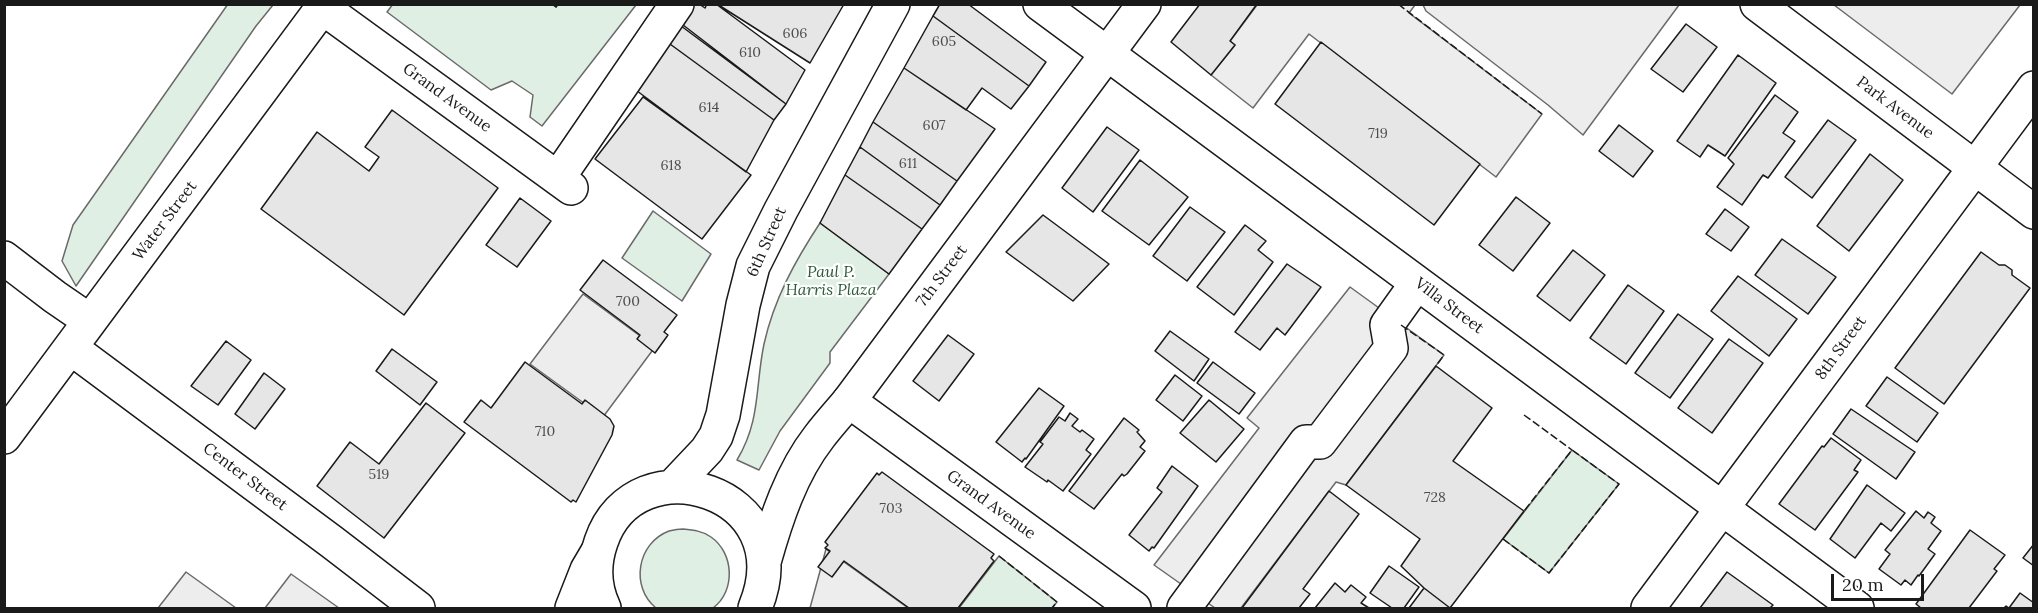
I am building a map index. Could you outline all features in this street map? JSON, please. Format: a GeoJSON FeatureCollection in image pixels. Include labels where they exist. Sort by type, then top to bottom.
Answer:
{"type":"FeatureCollection","features":[{"type":"Feature","properties":{"kind":"street","name":"Grand Avenue"},"geometry":{"type":"LineString","coordinates":[[324,6],[564,183],[677,4]]}},
{"type":"Feature","properties":{"kind":"street","name":"6th Street"},"geometry":{"type":"LineString","coordinates":[[672,486],[707,450],[716,436],[723,415],[739,324],[753,267],[781,210],[893,4]]}},
{"type":"Feature","properties":{"kind":"street","name":"Villa Street"},"geometry":{"type":"LineString","coordinates":[[1040,4],[1857,609]]}},
{"type":"Feature","properties":{"kind":"street","name":"7th Street"},"geometry":{"type":"LineString","coordinates":[[764,562],[775,524],[802,464],[818,438],[849,401],[1144,4]]}},
{"type":"Feature","properties":{"kind":"street","name":"Park Avenue"},"geometry":{"type":"LineString","coordinates":[[1757,4],[2034,212]]}},
{"type":"Feature","properties":{"kind":"street","name":"Water Street"},"geometry":{"type":"LineString","coordinates":[[4,437],[324,6]]}},
{"type":"Feature","properties":{"kind":"street","name":"8th Street"},"geometry":{"type":"LineString","coordinates":[[1648,609],[2034,88]]}},
{"type":"Feature","properties":{"kind":"street"},"geometry":{"type":"LineString","coordinates":[[4,258],[54,297],[90,321]]}},
{"type":"Feature","properties":{"kind":"street"},"geometry":{"type":"LineString","coordinates":[[1184,609],[1306,442],[1320,442],[1391,348],[1387,325],[1417,283]]}},
{"type":"Feature","properties":{"kind":"street","name":"Center Street"},"geometry":{"type":"LineString","coordinates":[[71,348],[332,542],[418,609]]}},
{"type":"Feature","properties":{"kind":"street","name":"Grand Avenue"},"geometry":{"type":"LineString","coordinates":[[849,401],[1134,609]]}},
{"type":"Feature","properties":{"kind":"street"},"geometry":{"type":"LineString","coordinates":[[572,609],[587,570],[597,554],[607,529],[624,508],[638,497],[672,486],[709,491],[725,499],[739,510],[751,524],[759,539],[764,562],[762,591],[755,609]]}},
{"type":"Feature","properties":{"kind":"street"},"geometry":{"type":"LineString","coordinates":[[597,554],[596,586],[604,609]]}},
{"type":"Feature","properties":{"kind":"green space"},"geometry":{"type":"Polygon","coordinates":[[[228,4],[273,5],[256,26],[76,286],[62,261],[73,225],[228,4]]]}},
{"type":"Feature","properties":{"kind":"green space"},"geometry":{"type":"Polygon","coordinates":[[[393,4],[552,4],[556,7],[558,4],[636,5],[542,126],[530,117],[533,95],[512,81],[491,90],[387,12],[393,4]]]}},
{"type":"Feature","properties":{"kind":"green space"},"geometry":{"type":"Polygon","coordinates":[[[653,211],[711,254],[682,301],[622,258],[653,211]]]}},
{"type":"Feature","properties":{"kind":"green space","name":"Paul P. Harris Plaza"},"geometry":{"type":"Polygon","coordinates":[[[820,223],[889,274],[830,352],[830,363],[780,431],[759,470],[737,460],[745,445],[754,417],[761,360],[768,327],[786,281],[820,223]]]}},
{"type":"Feature","properties":{"kind":"green space"},"geometry":{"type":"Polygon","coordinates":[[[1572,450],[1619,484],[1549,573],[1503,539],[1572,450]]]}},
{"type":"Feature","properties":{"kind":"green space"},"geometry":{"type":"Polygon","coordinates":[[[683,529],[708,535],[719,544],[728,562],[729,582],[726,592],[713,608],[656,608],[643,589],[640,578],[641,566],[650,545],[669,531],[683,529]]]}},
{"type":"Feature","properties":{"kind":"green space"},"geometry":{"type":"Polygon","coordinates":[[[999,556],[1057,602],[1052,608],[959,608],[999,556]]]}},
{"type":"Feature","properties":{"kind":"shaded area"},"geometry":{"type":"Polygon","coordinates":[[[1423,4],[1679,5],[1583,135],[1548,105],[1426,11],[1423,4]]]}},
{"type":"Feature","properties":{"kind":"shaded area"},"geometry":{"type":"Polygon","coordinates":[[[1257,5],[1415,5],[1409,13],[1542,114],[1496,177],[1309,34],[1253,108],[1211,75],[1235,45],[1230,41],[1257,5]]]}},
{"type":"Feature","properties":{"kind":"shaded area"},"geometry":{"type":"Polygon","coordinates":[[[1834,5],[2020,5],[1952,94],[1834,5]]]}},
{"type":"Feature","properties":{"kind":"shaded area"},"geometry":{"type":"Polygon","coordinates":[[[1350,287],[1444,355],[1346,485],[1336,482],[1241,608],[1215,608],[1154,565],[1259,428],[1247,418],[1350,287]]]}},
{"type":"Feature","properties":{"kind":"shaded area"},"geometry":{"type":"Polygon","coordinates":[[[583,294],[655,347],[603,417],[530,364],[583,294]]]}},
{"type":"Feature","properties":{"kind":"shaded area"},"geometry":{"type":"Polygon","coordinates":[[[826,549],[908,608],[810,608],[826,549]]]}},
{"type":"Feature","properties":{"kind":"shaded area"},"geometry":{"type":"Polygon","coordinates":[[[186,572],[236,608],[158,608],[186,572]]]}},
{"type":"Feature","properties":{"kind":"shaded area"},"geometry":{"type":"Polygon","coordinates":[[[291,574],[339,608],[265,608],[291,574]]]}},
{"type":"Feature","properties":{"kind":"building"},"geometry":{"type":"Polygon","coordinates":[[[679,4],[699,4],[705,8],[707,4],[716,4],[805,70],[786,104],[670,15],[679,4]]]}},
{"type":"Feature","properties":{"kind":"building"},"geometry":{"type":"Polygon","coordinates":[[[717,4],[844,4],[810,63],[717,4]]]}},
{"type":"Feature","properties":{"kind":"building"},"geometry":{"type":"Polygon","coordinates":[[[940,4],[968,4],[1046,62],[1029,86],[933,16],[940,4]]]}},
{"type":"Feature","properties":{"kind":"building"},"geometry":{"type":"Polygon","coordinates":[[[1200,4],[1257,4],[1230,41],[1235,45],[1211,75],[1171,42],[1200,4]]]}},
{"type":"Feature","properties":{"kind":"building"},"geometry":{"type":"Polygon","coordinates":[[[933,16],[1029,86],[1011,109],[982,88],[966,110],[904,68],[933,16]]]}},
{"type":"Feature","properties":{"kind":"building"},"geometry":{"type":"Polygon","coordinates":[[[669,17],[786,104],[774,120],[659,36],[669,17]]]}},
{"type":"Feature","properties":{"kind":"building"},"geometry":{"type":"Polygon","coordinates":[[[1686,24],[1717,47],[1683,92],[1651,69],[1686,24]]]}},
{"type":"Feature","properties":{"kind":"building"},"geometry":{"type":"Polygon","coordinates":[[[659,36],[774,120],[746,172],[625,82],[659,36]]]}},
{"type":"Feature","properties":{"kind":"building"},"geometry":{"type":"Polygon","coordinates":[[[1321,42],[1480,164],[1434,225],[1275,104],[1321,42]]]}},
{"type":"Feature","properties":{"kind":"building"},"geometry":{"type":"Polygon","coordinates":[[[1738,55],[1776,83],[1725,156],[1708,145],[1700,157],[1677,141],[1738,55]]]}},
{"type":"Feature","properties":{"kind":"building"},"geometry":{"type":"Polygon","coordinates":[[[904,68],[995,129],[957,181],[873,122],[904,68]]]}},
{"type":"Feature","properties":{"kind":"building"},"geometry":{"type":"Polygon","coordinates":[[[1775,95],[1798,112],[1783,133],[1795,141],[1768,178],[1763,175],[1742,205],[1717,187],[1734,164],[1728,158],[1775,95]]]}},
{"type":"Feature","properties":{"kind":"building"},"geometry":{"type":"Polygon","coordinates":[[[643,97],[751,175],[702,239],[595,159],[643,97]]]}},
{"type":"Feature","properties":{"kind":"building"},"geometry":{"type":"Polygon","coordinates":[[[392,110],[498,188],[404,315],[261,209],[317,132],[369,171],[379,157],[365,147],[392,110]]]}},
{"type":"Feature","properties":{"kind":"building"},"geometry":{"type":"Polygon","coordinates":[[[1828,120],[1856,140],[1812,198],[1785,177],[1828,120]]]}},
{"type":"Feature","properties":{"kind":"building"},"geometry":{"type":"Polygon","coordinates":[[[873,122],[957,181],[940,205],[860,147],[873,122]]]}},
{"type":"Feature","properties":{"kind":"building"},"geometry":{"type":"Polygon","coordinates":[[[1619,125],[1653,151],[1633,177],[1599,151],[1619,125]]]}},
{"type":"Feature","properties":{"kind":"building"},"geometry":{"type":"Polygon","coordinates":[[[1107,127],[1139,150],[1093,212],[1062,188],[1107,127]]]}},
{"type":"Feature","properties":{"kind":"building"},"geometry":{"type":"Polygon","coordinates":[[[860,147],[940,205],[922,229],[845,175],[860,147]]]}},
{"type":"Feature","properties":{"kind":"building"},"geometry":{"type":"Polygon","coordinates":[[[1870,154],[1903,180],[1849,251],[1817,226],[1870,154]]]}},
{"type":"Feature","properties":{"kind":"building"},"geometry":{"type":"Polygon","coordinates":[[[1140,160],[1188,197],[1149,245],[1102,211],[1140,160]]]}},
{"type":"Feature","properties":{"kind":"building"},"geometry":{"type":"Polygon","coordinates":[[[845,175],[922,229],[889,274],[820,223],[845,175]]]}},
{"type":"Feature","properties":{"kind":"building"},"geometry":{"type":"Polygon","coordinates":[[[1516,197],[1550,223],[1513,271],[1479,245],[1516,197]]]}},
{"type":"Feature","properties":{"kind":"building"},"geometry":{"type":"Polygon","coordinates":[[[520,198],[551,221],[517,267],[486,245],[520,198]]]}},
{"type":"Feature","properties":{"kind":"building"},"geometry":{"type":"Polygon","coordinates":[[[1190,207],[1225,232],[1187,281],[1153,256],[1190,207]]]}},
{"type":"Feature","properties":{"kind":"building"},"geometry":{"type":"Polygon","coordinates":[[[1725,209],[1749,227],[1731,251],[1706,234],[1725,209]]]}},
{"type":"Feature","properties":{"kind":"building"},"geometry":{"type":"Polygon","coordinates":[[[1043,215],[1109,264],[1073,301],[1006,252],[1043,215]]]}},
{"type":"Feature","properties":{"kind":"building"},"geometry":{"type":"Polygon","coordinates":[[[1245,225],[1266,241],[1258,250],[1273,262],[1234,315],[1197,287],[1245,225]]]}},
{"type":"Feature","properties":{"kind":"building"},"geometry":{"type":"Polygon","coordinates":[[[1782,239],[1836,277],[1808,314],[1755,275],[1782,239]]]}},
{"type":"Feature","properties":{"kind":"building"},"geometry":{"type":"Polygon","coordinates":[[[1573,250],[1605,275],[1570,321],[1537,296],[1573,250]]]}},
{"type":"Feature","properties":{"kind":"building"},"geometry":{"type":"Polygon","coordinates":[[[1981,252],[1999,265],[2005,265],[2012,270],[2012,275],[2030,288],[1944,404],[1895,368],[1981,252]]]}},
{"type":"Feature","properties":{"kind":"building"},"geometry":{"type":"Polygon","coordinates":[[[603,260],[677,315],[664,332],[668,335],[655,353],[637,339],[640,335],[580,290],[603,260]]]}},
{"type":"Feature","properties":{"kind":"building"},"geometry":{"type":"Polygon","coordinates":[[[1287,264],[1321,287],[1285,335],[1277,328],[1260,350],[1235,332],[1287,264]]]}},
{"type":"Feature","properties":{"kind":"building"},"geometry":{"type":"Polygon","coordinates":[[[1738,276],[1797,319],[1769,356],[1711,311],[1738,276]]]}},
{"type":"Feature","properties":{"kind":"building"},"geometry":{"type":"Polygon","coordinates":[[[1628,285],[1664,311],[1626,364],[1590,338],[1628,285]]]}},
{"type":"Feature","properties":{"kind":"building"},"geometry":{"type":"Polygon","coordinates":[[[1678,314],[1713,339],[1670,398],[1635,373],[1678,314]]]}},
{"type":"Feature","properties":{"kind":"building"},"geometry":{"type":"Polygon","coordinates":[[[1170,331],[1209,359],[1194,381],[1155,351],[1170,331]]]}},
{"type":"Feature","properties":{"kind":"building"},"geometry":{"type":"Polygon","coordinates":[[[948,335],[974,354],[939,401],[913,381],[948,335]]]}},
{"type":"Feature","properties":{"kind":"building"},"geometry":{"type":"Polygon","coordinates":[[[1729,339],[1763,363],[1712,433],[1678,408],[1729,339]]]}},
{"type":"Feature","properties":{"kind":"building"},"geometry":{"type":"Polygon","coordinates":[[[226,341],[251,360],[218,405],[191,386],[226,341]]]}},
{"type":"Feature","properties":{"kind":"building"},"geometry":{"type":"Polygon","coordinates":[[[392,349],[437,382],[420,405],[376,371],[392,349]]]}},
{"type":"Feature","properties":{"kind":"building"},"geometry":{"type":"Polygon","coordinates":[[[525,362],[582,404],[585,400],[610,419],[614,426],[612,435],[576,502],[573,500],[571,502],[464,422],[481,400],[491,408],[525,362]]]}},
{"type":"Feature","properties":{"kind":"building"},"geometry":{"type":"Polygon","coordinates":[[[1213,362],[1255,393],[1239,414],[1197,383],[1213,362]]]}},
{"type":"Feature","properties":{"kind":"building"},"geometry":{"type":"Polygon","coordinates":[[[1436,366],[1492,408],[1453,461],[1524,511],[1450,608],[1401,566],[1420,539],[1346,485],[1436,366]]]}},
{"type":"Feature","properties":{"kind":"building"},"geometry":{"type":"Polygon","coordinates":[[[264,373],[285,389],[255,429],[235,414],[264,373]]]}},
{"type":"Feature","properties":{"kind":"building"},"geometry":{"type":"Polygon","coordinates":[[[1175,375],[1202,396],[1183,421],[1156,400],[1175,375]]]}},
{"type":"Feature","properties":{"kind":"building"},"geometry":{"type":"Polygon","coordinates":[[[1887,377],[1938,413],[1917,442],[1866,406],[1887,377]]]}},
{"type":"Feature","properties":{"kind":"building"},"geometry":{"type":"Polygon","coordinates":[[[1039,388],[1064,406],[1022,462],[996,442],[1039,388]]]}},
{"type":"Feature","properties":{"kind":"building"},"geometry":{"type":"Polygon","coordinates":[[[1209,400],[1244,429],[1216,462],[1180,433],[1209,400]]]}},
{"type":"Feature","properties":{"kind":"building"},"geometry":{"type":"Polygon","coordinates":[[[426,403],[465,433],[384,538],[317,486],[350,442],[379,464],[426,403]]]}},
{"type":"Feature","properties":{"kind":"building"},"geometry":{"type":"Polygon","coordinates":[[[1851,409],[1915,452],[1896,479],[1833,434],[1851,409]]]}},
{"type":"Feature","properties":{"kind":"building"},"geometry":{"type":"Polygon","coordinates":[[[1070,413],[1078,419],[1072,426],[1094,439],[1086,450],[1091,454],[1063,491],[1025,467],[1043,444],[1040,442],[1059,417],[1065,421],[1070,413]]]}},
{"type":"Feature","properties":{"kind":"building"},"geometry":{"type":"Polygon","coordinates":[[[1124,418],[1139,430],[1137,432],[1145,441],[1140,447],[1145,451],[1127,474],[1124,476],[1122,474],[1094,509],[1069,491],[1124,418]]]}},
{"type":"Feature","properties":{"kind":"building"},"geometry":{"type":"Polygon","coordinates":[[[1831,438],[1861,460],[1854,470],[1858,472],[1815,530],[1779,504],[1822,446],[1824,447],[1831,438]]]}},
{"type":"Feature","properties":{"kind":"building"},"geometry":{"type":"Polygon","coordinates":[[[1172,466],[1198,486],[1154,548],[1152,547],[1149,551],[1129,535],[1162,492],[1157,488],[1172,466]]]}},
{"type":"Feature","properties":{"kind":"building"},"geometry":{"type":"Polygon","coordinates":[[[882,472],[994,554],[991,558],[994,561],[958,608],[909,608],[844,561],[832,577],[818,567],[830,551],[825,548],[828,545],[825,542],[877,473],[879,475],[882,472]]]}},
{"type":"Feature","properties":{"kind":"building"},"geometry":{"type":"Polygon","coordinates":[[[1867,485],[1905,513],[1891,531],[1881,523],[1855,558],[1830,539],[1867,485]]]}},
{"type":"Feature","properties":{"kind":"building"},"geometry":{"type":"Polygon","coordinates":[[[1329,491],[1359,514],[1303,589],[1310,594],[1299,608],[1242,608],[1329,491]]]}},
{"type":"Feature","properties":{"kind":"building"},"geometry":{"type":"Polygon","coordinates":[[[1916,511],[1924,518],[1928,512],[1935,517],[1931,523],[1941,531],[1928,549],[1935,554],[1919,576],[1911,585],[1905,580],[1901,585],[1879,569],[1890,554],[1885,550],[1916,511]]]}},
{"type":"Feature","properties":{"kind":"building"},"geometry":{"type":"Polygon","coordinates":[[[1970,530],[2005,555],[1994,569],[1997,571],[1969,608],[1921,608],[1916,604],[1970,530]]]}},
{"type":"Feature","properties":{"kind":"building"},"geometry":{"type":"Polygon","coordinates":[[[2034,544],[2034,566],[2023,558],[2034,544]]]}},
{"type":"Feature","properties":{"kind":"building"},"geometry":{"type":"Polygon","coordinates":[[[1389,566],[1419,587],[1404,608],[1392,608],[1370,593],[1389,566]]]}},
{"type":"Feature","properties":{"kind":"building"},"geometry":{"type":"Polygon","coordinates":[[[1727,572],[1773,605],[1770,608],[1700,608],[1727,572]]]}},
{"type":"Feature","properties":{"kind":"building"},"geometry":{"type":"Polygon","coordinates":[[[1335,583],[1345,592],[1351,585],[1366,597],[1361,603],[1369,608],[1315,608],[1335,583]]]}},
{"type":"Feature","properties":{"kind":"building"},"geometry":{"type":"Polygon","coordinates":[[[1424,588],[1450,608],[1409,608],[1424,588]]]}},
{"type":"Feature","properties":{"kind":"building"},"geometry":{"type":"Polygon","coordinates":[[[2020,593],[2034,603],[2034,608],[2009,608],[2020,593]]]}},
{"type":"Feature","properties":{"kind":"fence"},"geometry":{"type":"LineString","coordinates":[[552,4],[556,7],[558,4]]}},
{"type":"Feature","properties":{"kind":"fence"},"geometry":{"type":"LineString","coordinates":[[1398,4],[1542,114]]}},
{"type":"Feature","properties":{"kind":"fence"},"geometry":{"type":"LineString","coordinates":[[1401,325],[1444,355],[1436,366]]}},
{"type":"Feature","properties":{"kind":"fence"},"geometry":{"type":"LineString","coordinates":[[1524,415],[1572,450]]}},
{"type":"Feature","properties":{"kind":"fence"},"geometry":{"type":"LineString","coordinates":[[1503,539],[1549,573],[1619,484],[1572,450],[1524,511]]}},
{"type":"Feature","properties":{"kind":"fence"},"geometry":{"type":"LineString","coordinates":[[999,556],[1057,602],[1052,608]]}}]}
